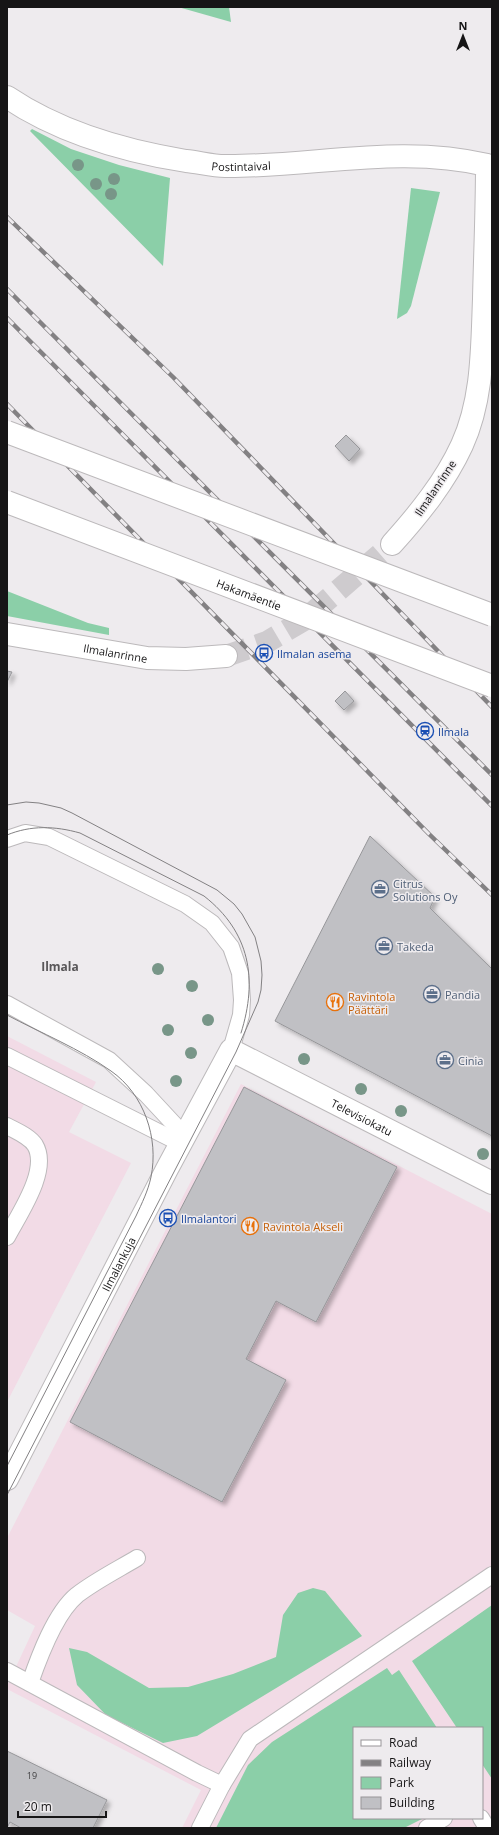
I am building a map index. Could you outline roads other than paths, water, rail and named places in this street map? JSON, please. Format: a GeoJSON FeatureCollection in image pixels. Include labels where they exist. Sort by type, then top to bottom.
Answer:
{"type":"FeatureCollection","features":[{"type":"Feature","properties":{"kind":"street","name":"Postintaival"},"geometry":{"type":"LineString","coordinates":[[7,97],[20,106],[85,136],[147,154],[224,166],[380,156],[414,156],[462,159],[488,165]]}},
{"type":"Feature","properties":{"kind":"street","name":"Ilmalanrinne"},"geometry":{"type":"LineString","coordinates":[[392,544],[415,519],[447,474],[463,444],[472,417],[478,390],[482,355],[488,165]]}},
{"type":"Feature","properties":{"kind":"street"},"geometry":{"type":"LineString","coordinates":[[7,432],[492,615]]}},
{"type":"Feature","properties":{"kind":"street","name":"Hakamäentie"},"geometry":{"type":"LineString","coordinates":[[7,502],[492,686]]}},
{"type":"Feature","properties":{"kind":"street","name":"Ilmalanrinne"},"geometry":{"type":"LineString","coordinates":[[7,634],[147,658],[186,659],[226,656]]}},
{"type":"Feature","properties":{"kind":"street","name":"Ilmalankuja"},"geometry":{"type":"LineString","coordinates":[[7,1478],[182,1139],[231,1050]]}},
{"type":"Feature","properties":{"kind":"street","name":"Televisiokatu"},"geometry":{"type":"LineString","coordinates":[[231,1050],[492,1184]]}},
{"type":"Feature","properties":{"kind":"lane"},"geometry":{"type":"LineString","coordinates":[[7,839],[25,834],[49,837],[185,904],[212,923],[231,947],[240,973],[242,1000],[241,1015],[231,1050]]}},
{"type":"Feature","properties":{"kind":"lane"},"geometry":{"type":"LineString","coordinates":[[7,1004],[109,1060],[146,1094],[182,1139]]}},
{"type":"Feature","properties":{"kind":"lane"},"geometry":{"type":"LineString","coordinates":[[7,1056],[182,1139]]}},
{"type":"Feature","properties":{"kind":"lane"},"geometry":{"type":"LineString","coordinates":[[7,1126],[25,1136],[35,1145],[38,1154],[39,1166],[37,1177],[7,1237]]}},
{"type":"Feature","properties":{"kind":"lane"},"geometry":{"type":"LineString","coordinates":[[30,1683],[38,1659],[56,1621],[76,1596],[137,1558]]}},
{"type":"Feature","properties":{"kind":"lane"},"geometry":{"type":"LineString","coordinates":[[200,1828],[222,1785],[250,1739],[492,1575]]}},
{"type":"Feature","properties":{"kind":"lane"},"geometry":{"type":"LineString","coordinates":[[7,1671],[190,1770],[222,1785]]}},
{"type":"Feature","properties":{"kind":"lane"},"geometry":{"type":"LineString","coordinates":[[428,1828],[442,1819]]}},
{"type":"Feature","properties":{"kind":"lane"},"geometry":{"type":"LineString","coordinates":[[482,1819],[487,1828]]}},
{"type":"Feature","properties":{"kind":"tunnel"},"geometry":{"type":"LineString","coordinates":[[226,656],[267,642],[304,620],[392,544]]}},
{"type":"Feature","properties":{"kind":"tram line"},"geometry":{"type":"LineString","coordinates":[[7,805],[26,802],[39,803],[61,808],[217,890],[234,904],[242,914],[255,937],[261,961],[262,975],[261,990],[258,1002],[236,1052],[7,1495]]}},
{"type":"Feature","properties":{"kind":"tram line"},"geometry":{"type":"LineString","coordinates":[[7,835],[25,829],[34,828],[52,828],[80,833],[204,896],[232,925],[246,958],[249,975],[249,994],[241,1033]]}},
{"type":"Feature","properties":{"kind":"tram line"},"geometry":{"type":"LineString","coordinates":[[7,1015],[99,1063],[123,1081],[140,1104],[151,1132],[153,1147],[151,1177],[145,1197],[7,1466]]}},
{"type":"Feature","properties":{"kind":"railway"},"geometry":{"type":"LineString","coordinates":[[7,217],[173,377],[492,707]]}},
{"type":"Feature","properties":{"kind":"railway"},"geometry":{"type":"LineString","coordinates":[[7,289],[492,775]]}},
{"type":"Feature","properties":{"kind":"railway"},"geometry":{"type":"LineString","coordinates":[[7,318],[492,806]]}},
{"type":"Feature","properties":{"kind":"railway"},"geometry":{"type":"LineString","coordinates":[[7,404],[429,834],[492,895]]}},
{"type":"Feature","properties":{"kind":"place","name":"Ilmalan asema"},"geometry":{"type":"Point","coordinates":[264,653]}},
{"type":"Feature","properties":{"kind":"place","name":"Ilmala"},"geometry":{"type":"Point","coordinates":[425,731]}},
{"type":"Feature","properties":{"kind":"place","name":"Citrus Solutions Oy"},"geometry":{"type":"Point","coordinates":[380,889]}},
{"type":"Feature","properties":{"kind":"place","name":"Takeda"},"geometry":{"type":"Point","coordinates":[384,946]}},
{"type":"Feature","properties":{"kind":"place","name":"Pandia"},"geometry":{"type":"Point","coordinates":[432,994]}},
{"type":"Feature","properties":{"kind":"place","name":"Ravintola Päättäri"},"geometry":{"type":"Point","coordinates":[335,1002]}},
{"type":"Feature","properties":{"kind":"place","name":"Cinia"},"geometry":{"type":"Point","coordinates":[445,1060]}},
{"type":"Feature","properties":{"kind":"place","name":"Ilmalantori"},"geometry":{"type":"Point","coordinates":[168,1218]}},
{"type":"Feature","properties":{"kind":"place","name":"Ravintola Akseli"},"geometry":{"type":"Point","coordinates":[250,1226]}},
{"type":"Feature","properties":{"kind":"district","name":"Ilmala"},"geometry":{"type":"Point","coordinates":[60,966]}}]}
